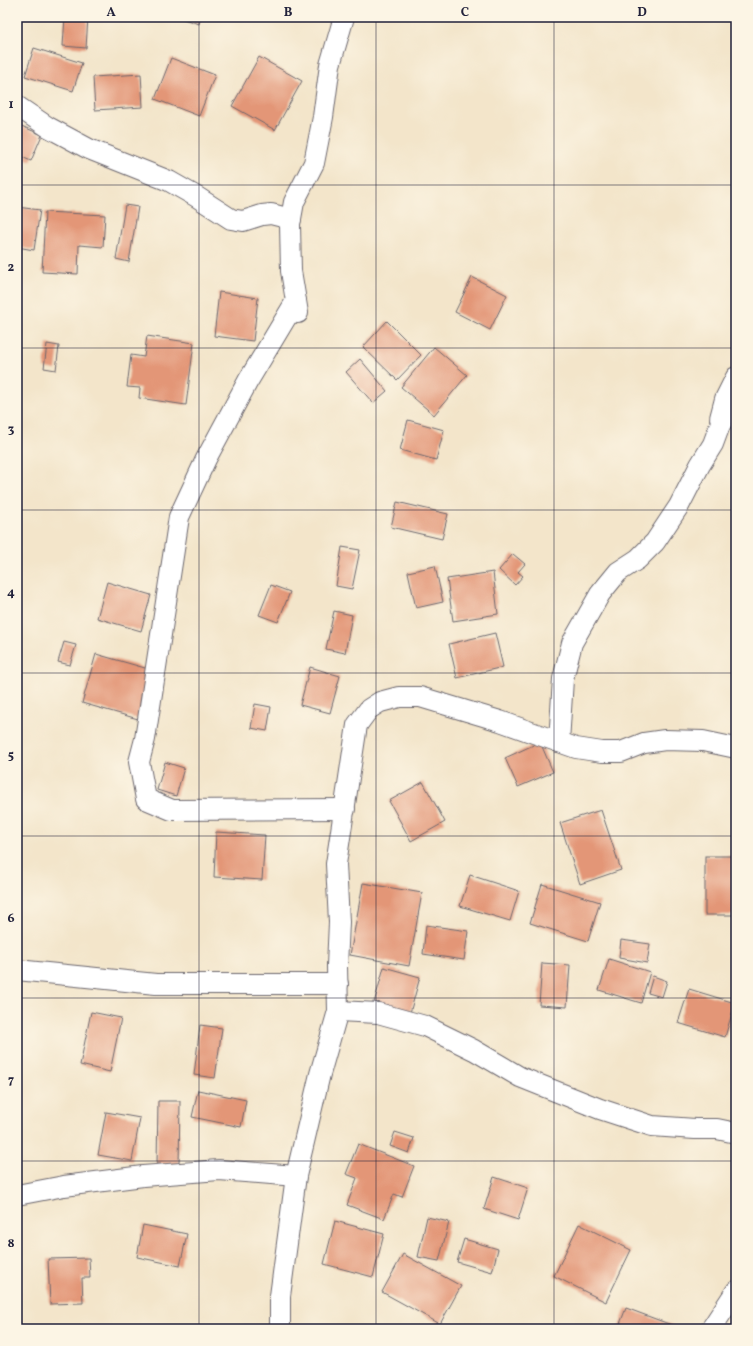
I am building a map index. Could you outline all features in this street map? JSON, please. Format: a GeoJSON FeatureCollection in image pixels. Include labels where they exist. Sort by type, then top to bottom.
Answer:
{"type":"FeatureCollection","features":[{"type":"Feature","properties":{"kind":"street"},"geometry":{"type":"LineString","coordinates":[[344,17],[330,65],[323,117],[314,163],[294,202],[291,219],[291,271],[297,310],[248,381],[206,459],[179,518],[145,739],[139,762],[146,799],[172,810],[344,809]]}},
{"type":"Feature","properties":{"kind":"street"},"geometry":{"type":"LineString","coordinates":[[17,106],[48,127],[89,149],[169,181],[231,219],[243,221],[262,215],[271,214],[291,219]]}},
{"type":"Feature","properties":{"kind":"street"},"geometry":{"type":"LineString","coordinates":[[713,444],[725,399],[736,377]]}},
{"type":"Feature","properties":{"kind":"street"},"geometry":{"type":"LineString","coordinates":[[559,742],[563,679],[572,643],[600,594],[618,572],[638,559],[655,542],[679,506],[700,465],[713,444],[720,425],[729,409],[736,404]]}},
{"type":"Feature","properties":{"kind":"street"},"geometry":{"type":"LineString","coordinates":[[280,1329],[280,1296],[296,1176],[320,1074],[338,1011],[339,922],[336,864],[357,725],[369,709],[380,702],[399,697],[420,697],[500,721],[576,748],[602,752],[621,752],[644,743],[665,740],[703,741],[736,748]]}},
{"type":"Feature","properties":{"kind":"street"},"geometry":{"type":"LineString","coordinates":[[17,970],[156,984],[338,984]]}},
{"type":"Feature","properties":{"kind":"street"},"geometry":{"type":"LineString","coordinates":[[338,1011],[378,1013],[425,1026],[474,1050],[520,1078],[600,1109],[652,1126],[717,1129],[736,1133]]}},
{"type":"Feature","properties":{"kind":"street"},"geometry":{"type":"LineString","coordinates":[[17,1195],[64,1186],[143,1176],[219,1170],[296,1176]]}},
{"type":"Feature","properties":{"kind":"street"},"geometry":{"type":"LineString","coordinates":[[711,1329],[736,1291]]}},
{"type":"Feature","properties":{"kind":"building"},"geometry":{"type":"Polygon","coordinates":[[[65,17],[88,17],[86,48],[63,46],[65,17]]]}},
{"type":"Feature","properties":{"kind":"building"},"geometry":{"type":"Polygon","coordinates":[[[177,17],[201,17],[199,24],[177,17]]]}},
{"type":"Feature","properties":{"kind":"building"},"geometry":{"type":"Polygon","coordinates":[[[34,48],[82,63],[73,91],[25,76],[34,48]]]}},
{"type":"Feature","properties":{"kind":"building"},"geometry":{"type":"Polygon","coordinates":[[[259,57],[302,81],[275,130],[232,106],[259,57]]]}},
{"type":"Feature","properties":{"kind":"building"},"geometry":{"type":"Polygon","coordinates":[[[171,58],[215,75],[199,116],[155,99],[171,58]]]}},
{"type":"Feature","properties":{"kind":"building"},"geometry":{"type":"Polygon","coordinates":[[[141,74],[143,107],[95,110],[93,77],[141,74]]]}},
{"type":"Feature","properties":{"kind":"building"},"geometry":{"type":"Polygon","coordinates":[[[17,124],[42,135],[31,161],[17,155],[17,124]]]}},
{"type":"Feature","properties":{"kind":"building"},"geometry":{"type":"Polygon","coordinates":[[[125,205],[138,207],[129,262],[116,259],[125,205]]]}},
{"type":"Feature","properties":{"kind":"building"},"geometry":{"type":"Polygon","coordinates":[[[17,207],[40,210],[34,250],[17,247],[17,207]]]}},
{"type":"Feature","properties":{"kind":"building"},"geometry":{"type":"Polygon","coordinates":[[[45,212],[105,215],[103,247],[79,245],[78,274],[42,272],[45,212]]]}},
{"type":"Feature","properties":{"kind":"building"},"geometry":{"type":"Polygon","coordinates":[[[472,277],[507,295],[490,330],[455,312],[472,277]]]}},
{"type":"Feature","properties":{"kind":"building"},"geometry":{"type":"Polygon","coordinates":[[[219,292],[258,298],[253,341],[214,336],[219,292]]]}},
{"type":"Feature","properties":{"kind":"building"},"geometry":{"type":"Polygon","coordinates":[[[387,321],[421,355],[397,380],[363,347],[387,321]]]}},
{"type":"Feature","properties":{"kind":"building"},"geometry":{"type":"Polygon","coordinates":[[[147,336],[194,343],[186,405],[139,398],[140,388],[127,387],[131,355],[144,357],[147,336]]]}},
{"type":"Feature","properties":{"kind":"building"},"geometry":{"type":"Polygon","coordinates":[[[47,344],[59,346],[56,370],[44,368],[47,344]]]}},
{"type":"Feature","properties":{"kind":"building"},"geometry":{"type":"Polygon","coordinates":[[[434,347],[467,375],[434,415],[401,387],[434,347]]]}},
{"type":"Feature","properties":{"kind":"building"},"geometry":{"type":"Polygon","coordinates":[[[360,359],[387,391],[373,403],[346,372],[360,359]]]}},
{"type":"Feature","properties":{"kind":"building"},"geometry":{"type":"Polygon","coordinates":[[[408,420],[444,430],[436,460],[400,450],[408,420]]]}},
{"type":"Feature","properties":{"kind":"building"},"geometry":{"type":"Polygon","coordinates":[[[397,502],[448,514],[442,539],[391,527],[397,502]]]}},
{"type":"Feature","properties":{"kind":"building"},"geometry":{"type":"Polygon","coordinates":[[[342,547],[360,550],[352,589],[336,586],[342,547]]]}},
{"type":"Feature","properties":{"kind":"building"},"geometry":{"type":"Polygon","coordinates":[[[513,554],[525,564],[518,572],[523,576],[515,585],[499,570],[513,554]]]}},
{"type":"Feature","properties":{"kind":"building"},"geometry":{"type":"Polygon","coordinates":[[[435,566],[443,602],[416,608],[408,572],[435,566]]]}},
{"type":"Feature","properties":{"kind":"building"},"geometry":{"type":"Polygon","coordinates":[[[493,572],[498,614],[453,621],[447,579],[493,572]]]}},
{"type":"Feature","properties":{"kind":"building"},"geometry":{"type":"Polygon","coordinates":[[[107,582],[151,595],[141,631],[97,618],[107,582]]]}},
{"type":"Feature","properties":{"kind":"building"},"geometry":{"type":"Polygon","coordinates":[[[271,585],[290,592],[278,622],[259,615],[271,585]]]}},
{"type":"Feature","properties":{"kind":"building"},"geometry":{"type":"Polygon","coordinates":[[[334,611],[352,615],[345,653],[326,649],[334,611]]]}},
{"type":"Feature","properties":{"kind":"building"},"geometry":{"type":"Polygon","coordinates":[[[495,633],[503,667],[457,678],[449,644],[495,633]]]}},
{"type":"Feature","properties":{"kind":"building"},"geometry":{"type":"Polygon","coordinates":[[[64,642],[76,645],[70,665],[58,662],[64,642]]]}},
{"type":"Feature","properties":{"kind":"building"},"geometry":{"type":"Polygon","coordinates":[[[96,654],[152,670],[138,719],[82,703],[96,654]]]}},
{"type":"Feature","properties":{"kind":"building"},"geometry":{"type":"Polygon","coordinates":[[[310,667],[340,676],[330,713],[300,705],[310,667]]]}},
{"type":"Feature","properties":{"kind":"building"},"geometry":{"type":"Polygon","coordinates":[[[255,704],[271,707],[267,731],[251,728],[255,704]]]}},
{"type":"Feature","properties":{"kind":"building"},"geometry":{"type":"Polygon","coordinates":[[[540,742],[553,772],[518,787],[505,758],[540,742]]]}},
{"type":"Feature","properties":{"kind":"building"},"geometry":{"type":"Polygon","coordinates":[[[165,762],[184,768],[176,796],[157,790],[165,762]]]}},
{"type":"Feature","properties":{"kind":"building"},"geometry":{"type":"Polygon","coordinates":[[[423,782],[445,822],[411,841],[389,801],[423,782]]]}},
{"type":"Feature","properties":{"kind":"building"},"geometry":{"type":"Polygon","coordinates":[[[601,810],[621,870],[580,884],[560,823],[601,810]]]}},
{"type":"Feature","properties":{"kind":"building"},"geometry":{"type":"Polygon","coordinates":[[[216,832],[265,835],[262,880],[214,877],[216,832]]]}},
{"type":"Feature","properties":{"kind":"building"},"geometry":{"type":"Polygon","coordinates":[[[705,856],[736,856],[736,915],[705,915],[705,856]]]}},
{"type":"Feature","properties":{"kind":"building"},"geometry":{"type":"Polygon","coordinates":[[[470,875],[519,891],[510,921],[460,906],[470,875]]]}},
{"type":"Feature","properties":{"kind":"building"},"geometry":{"type":"Polygon","coordinates":[[[363,883],[422,893],[409,966],[350,955],[363,883]]]}},
{"type":"Feature","properties":{"kind":"building"},"geometry":{"type":"Polygon","coordinates":[[[542,884],[600,902],[588,941],[530,923],[542,884]]]}},
{"type":"Feature","properties":{"kind":"building"},"geometry":{"type":"Polygon","coordinates":[[[426,925],[468,931],[464,960],[423,954],[426,925]]]}},
{"type":"Feature","properties":{"kind":"building"},"geometry":{"type":"Polygon","coordinates":[[[621,940],[650,944],[647,963],[619,958],[621,940]]]}},
{"type":"Feature","properties":{"kind":"building"},"geometry":{"type":"Polygon","coordinates":[[[609,959],[650,972],[641,1003],[599,990],[609,959]]]}},
{"type":"Feature","properties":{"kind":"building"},"geometry":{"type":"Polygon","coordinates":[[[542,963],[570,965],[567,1007],[539,1005],[542,963]]]}},
{"type":"Feature","properties":{"kind":"building"},"geometry":{"type":"Polygon","coordinates":[[[384,967],[420,977],[410,1013],[374,1003],[384,967]]]}},
{"type":"Feature","properties":{"kind":"building"},"geometry":{"type":"Polygon","coordinates":[[[653,976],[667,981],[662,997],[648,993],[653,976]]]}},
{"type":"Feature","properties":{"kind":"building"},"geometry":{"type":"Polygon","coordinates":[[[689,989],[735,1003],[725,1037],[678,1023],[689,989]]]}},
{"type":"Feature","properties":{"kind":"building"},"geometry":{"type":"Polygon","coordinates":[[[91,1012],[121,1018],[110,1072],[80,1065],[91,1012]]]}},
{"type":"Feature","properties":{"kind":"building"},"geometry":{"type":"Polygon","coordinates":[[[200,1025],[222,1028],[215,1078],[194,1075],[200,1025]]]}},
{"type":"Feature","properties":{"kind":"building"},"geometry":{"type":"Polygon","coordinates":[[[198,1090],[246,1100],[241,1127],[192,1117],[198,1090]]]}},
{"type":"Feature","properties":{"kind":"building"},"geometry":{"type":"Polygon","coordinates":[[[158,1101],[180,1101],[179,1165],[157,1164],[158,1101]]]}},
{"type":"Feature","properties":{"kind":"building"},"geometry":{"type":"Polygon","coordinates":[[[106,1112],[140,1118],[132,1161],[98,1155],[106,1112]]]}},
{"type":"Feature","properties":{"kind":"building"},"geometry":{"type":"Polygon","coordinates":[[[395,1132],[414,1138],[409,1153],[390,1146],[395,1132]]]}},
{"type":"Feature","properties":{"kind":"building"},"geometry":{"type":"Polygon","coordinates":[[[358,1144],[414,1166],[402,1197],[394,1194],[384,1219],[347,1205],[357,1178],[346,1174],[358,1144]]]}},
{"type":"Feature","properties":{"kind":"building"},"geometry":{"type":"Polygon","coordinates":[[[494,1177],[528,1188],[518,1220],[484,1209],[494,1177]]]}},
{"type":"Feature","properties":{"kind":"building"},"geometry":{"type":"Polygon","coordinates":[[[427,1217],[449,1222],[439,1261],[418,1257],[427,1217]]]}},
{"type":"Feature","properties":{"kind":"building"},"geometry":{"type":"Polygon","coordinates":[[[335,1221],[384,1234],[373,1277],[324,1264],[335,1221]]]}},
{"type":"Feature","properties":{"kind":"building"},"geometry":{"type":"Polygon","coordinates":[[[579,1224],[631,1250],[606,1302],[554,1276],[579,1224]]]}},
{"type":"Feature","properties":{"kind":"building"},"geometry":{"type":"Polygon","coordinates":[[[143,1225],[187,1234],[180,1266],[137,1257],[143,1225]]]}},
{"type":"Feature","properties":{"kind":"building"},"geometry":{"type":"Polygon","coordinates":[[[464,1239],[498,1249],[492,1272],[457,1262],[464,1239]]]}},
{"type":"Feature","properties":{"kind":"building"},"geometry":{"type":"Polygon","coordinates":[[[403,1254],[461,1286],[440,1324],[382,1292],[403,1254]]]}},
{"type":"Feature","properties":{"kind":"building"},"geometry":{"type":"Polygon","coordinates":[[[89,1258],[90,1278],[82,1278],[83,1303],[50,1304],[48,1259],[89,1258]]]}},
{"type":"Feature","properties":{"kind":"building"},"geometry":{"type":"Polygon","coordinates":[[[626,1308],[677,1327],[676,1329],[618,1329],[626,1308]]]}},
{"type":"Feature","properties":{"kind":"building"},"geometry":{"type":"Polygon","coordinates":[[[48,1326],[49,1329],[36,1329],[36,1328],[48,1326]]]}}]}
